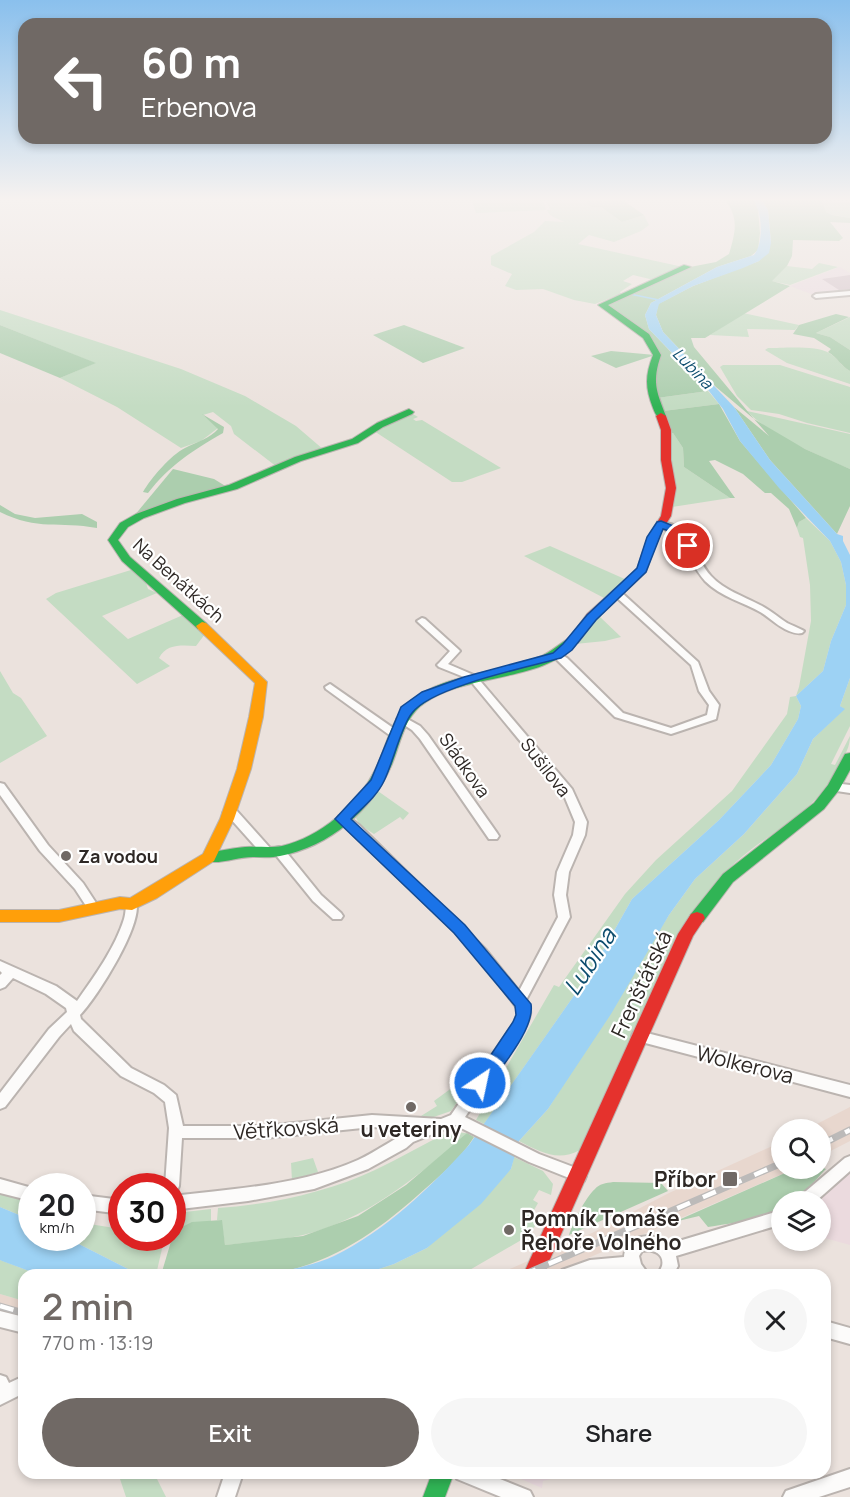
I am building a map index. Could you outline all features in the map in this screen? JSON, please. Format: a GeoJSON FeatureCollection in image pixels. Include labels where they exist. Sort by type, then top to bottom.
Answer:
{"type":"FeatureCollection","features":[{"type":"Feature","properties":{"kind":"street"},"geometry":{"type":"LineString","coordinates":[[208,856],[218,858],[249,852],[273,851],[310,840],[343,819],[366,796],[377,781],[406,710],[427,695],[471,677],[557,655],[568,647],[591,617],[642,570],[653,537],[668,507],[671,488],[666,460],[666,430],[649,386],[650,374],[657,355],[650,340],[602,305],[685,268]]}},
{"type":"Feature","properties":{"kind":"street"},"geometry":{"type":"LineString","coordinates":[[816,296],[850,293]]}},
{"type":"Feature","properties":{"kind":"street","name":"Na Benátkách"},"geometry":{"type":"LineString","coordinates":[[0,916],[59,916],[120,903],[132,904],[152,894],[208,856],[229,813],[249,752],[261,682],[210,632],[126,559],[116,547],[113,540],[115,535],[124,525],[140,516],[181,501],[233,487],[298,459],[355,441],[380,425],[410,412]]}},
{"type":"Feature","properties":{"kind":"street"},"geometry":{"type":"LineString","coordinates":[[661,524],[677,533],[688,546],[705,575],[714,584],[733,597],[765,611],[790,629],[799,631]]}},
{"type":"Feature","properties":{"kind":"street"},"geometry":{"type":"LineString","coordinates":[[557,655],[619,715],[671,731],[712,717],[714,705],[704,692],[695,664],[618,594]]}},
{"type":"Feature","properties":{"kind":"street"},"geometry":{"type":"LineString","coordinates":[[422,621],[455,651],[442,665],[471,677]]}},
{"type":"Feature","properties":{"kind":"street","name":"Sušilova"},"geometry":{"type":"LineString","coordinates":[[471,677],[568,792],[581,822],[579,835],[563,873],[560,897],[565,912],[564,917],[530,986],[520,1000]]}},
{"type":"Feature","properties":{"kind":"street","name":"Sládkova"},"geometry":{"type":"LineString","coordinates":[[330,687],[398,728],[416,728],[493,836]]}},
{"type":"Feature","properties":{"kind":"street","name":"Frenštátská"},"geometry":{"type":"LineString","coordinates":[[536,1269],[686,934],[711,896],[742,864],[810,815],[834,788],[850,757]]}},
{"type":"Feature","properties":{"kind":"street"},"geometry":{"type":"LineString","coordinates":[[0,787],[44,848],[79,886],[94,909]]}},
{"type":"Feature","properties":{"kind":"street"},"geometry":{"type":"LineString","coordinates":[[834,788],[850,789]]}},
{"type":"Feature","properties":{"kind":"street"},"geometry":{"type":"LineString","coordinates":[[229,813],[233,814],[273,851],[337,916]]}},
{"type":"Feature","properties":{"kind":"street"},"geometry":{"type":"LineString","coordinates":[[186,1201],[248,1194],[314,1182],[363,1165],[408,1138],[450,1122],[519,1026],[525,1011],[520,1000],[459,929],[343,819]]}},
{"type":"Feature","properties":{"kind":"street"},"geometry":{"type":"LineString","coordinates":[[0,1103],[108,967],[130,919],[132,904]]}},
{"type":"Feature","properties":{"kind":"street"},"geometry":{"type":"LineString","coordinates":[[0,984],[6,969],[51,990],[72,1005],[79,1027],[126,1072],[159,1089],[171,1099],[176,1132],[173,1173]]}},
{"type":"Feature","properties":{"kind":"street","name":"Wolkerova"},"geometry":{"type":"LineString","coordinates":[[639,1036],[850,1091]]}},
{"type":"Feature","properties":{"kind":"street","name":"Větřkovská"},"geometry":{"type":"LineString","coordinates":[[176,1132],[265,1132],[372,1121],[450,1122]]}},
{"type":"Feature","properties":{"kind":"street"},"geometry":{"type":"LineString","coordinates":[[396,1122],[404,1131],[400,1144]]}},
{"type":"Feature","properties":{"kind":"street"},"geometry":{"type":"LineString","coordinates":[[450,1122],[471,1127],[534,1158],[579,1176]]}},
{"type":"Feature","properties":{"kind":"street"},"geometry":{"type":"LineString","coordinates":[[817,1191],[850,1162]]}},
{"type":"Feature","properties":{"kind":"street"},"geometry":{"type":"LineString","coordinates":[[0,1186],[18,1191]]}},
{"type":"Feature","properties":{"kind":"street"},"geometry":{"type":"LineString","coordinates":[[667,1252],[771,1220]]}},
{"type":"Feature","properties":{"kind":"street"},"geometry":{"type":"LineString","coordinates":[[636,1269],[632,1252],[642,1243],[657,1244],[667,1252],[671,1263],[668,1269]]}},
{"type":"Feature","properties":{"kind":"street"},"geometry":{"type":"LineString","coordinates":[[584,1269],[590,1267],[621,1269]]}},
{"type":"Feature","properties":{"kind":"street"},"geometry":{"type":"LineString","coordinates":[[0,1318],[18,1323]]}},
{"type":"Feature","properties":{"kind":"street"},"geometry":{"type":"LineString","coordinates":[[831,1331],[850,1336]]}},
{"type":"Feature","properties":{"kind":"street"},"geometry":{"type":"LineString","coordinates":[[2,1391],[18,1386]]}},
{"type":"Feature","properties":{"kind":"street"},"geometry":{"type":"LineString","coordinates":[[792,1497],[850,1478]]}},
{"type":"Feature","properties":{"kind":"street"},"geometry":{"type":"LineString","coordinates":[[226,1497],[232,1479]]}},
{"type":"Feature","properties":{"kind":"street"},"geometry":{"type":"LineString","coordinates":[[434,1497],[441,1479]]}},
{"type":"Feature","properties":{"kind":"street"},"geometry":{"type":"LineString","coordinates":[[478,1479],[524,1497]]}},
{"type":"Feature","properties":{"kind":"shaded area"},"geometry":{"type":"Polygon","coordinates":[[[838,268],[850,273],[850,292],[811,294],[790,286],[838,268]]]}},
{"type":"Feature","properties":{"kind":"shaded area"},"geometry":{"type":"Polygon","coordinates":[[[850,1107],[850,1141],[831,1151],[831,1119],[827,1119],[850,1107]]]}},
{"type":"Feature","properties":{"kind":"shaded area"},"geometry":{"type":"Polygon","coordinates":[[[771,1147],[771,1179],[563,1269],[510,1269],[592,1233],[669,1193],[771,1147]]]}},
{"type":"Feature","properties":{"kind":"shaded area"},"geometry":{"type":"Polygon","coordinates":[[[850,1169],[850,1245],[831,1240],[831,1191],[827,1191],[850,1169]]]}},
{"type":"Feature","properties":{"kind":"shaded area"},"geometry":{"type":"Polygon","coordinates":[[[0,1294],[18,1299],[18,1323],[0,1318],[0,1294]]]}},
{"type":"Feature","properties":{"kind":"shaded area"},"geometry":{"type":"Polygon","coordinates":[[[521,1479],[551,1479],[543,1481],[542,1488],[521,1479]]]}},
{"type":"Feature","properties":{"kind":"green space"},"geometry":{"type":"Polygon","coordinates":[[[498,268],[681,268],[654,280],[633,275],[623,281],[632,284],[620,292],[621,294],[595,304],[574,300],[543,289],[516,290],[505,286],[512,274],[498,268]]]}},
{"type":"Feature","properties":{"kind":"green space"},"geometry":{"type":"Polygon","coordinates":[[[688,268],[715,268],[651,303],[645,315],[649,329],[708,391],[657,398],[653,382],[656,355],[654,341],[607,305],[688,268]]]}},
{"type":"Feature","properties":{"kind":"green space"},"geometry":{"type":"Polygon","coordinates":[[[741,268],[785,268],[772,281],[790,286],[705,338],[691,338],[694,347],[754,419],[716,387],[663,332],[656,315],[658,304],[693,286],[741,268]]]}},
{"type":"Feature","properties":{"kind":"green space"},"geometry":{"type":"Polygon","coordinates":[[[785,268],[836,268],[790,285],[771,281],[785,268]]]}},
{"type":"Feature","properties":{"kind":"green space"},"geometry":{"type":"Polygon","coordinates":[[[0,310],[181,369],[245,396],[296,426],[324,450],[277,467],[234,434],[231,426],[213,412],[203,415],[218,428],[201,441],[181,448],[117,407],[60,378],[95,363],[0,325],[0,310]]]}},
{"type":"Feature","properties":{"kind":"green space"},"geometry":{"type":"Polygon","coordinates":[[[743,313],[799,325],[795,330],[747,329],[749,337],[710,335],[743,313]]]}},
{"type":"Feature","properties":{"kind":"green space"},"geometry":{"type":"Polygon","coordinates":[[[836,314],[849,317],[816,333],[830,337],[850,350],[850,371],[828,352],[831,349],[814,338],[793,334],[799,325],[836,314]]]}},
{"type":"Feature","properties":{"kind":"green space"},"geometry":{"type":"Polygon","coordinates":[[[850,317],[850,350],[830,337],[816,333],[850,317]]]}},
{"type":"Feature","properties":{"kind":"green space"},"geometry":{"type":"Polygon","coordinates":[[[0,325],[96,363],[60,378],[0,353],[0,325]]]}},
{"type":"Feature","properties":{"kind":"green space"},"geometry":{"type":"Polygon","coordinates":[[[404,325],[465,348],[423,363],[373,335],[404,325]]]}},
{"type":"Feature","properties":{"kind":"green space"},"geometry":{"type":"Polygon","coordinates":[[[768,348],[824,350],[850,371],[850,384],[787,363],[765,350],[768,348]]]}},
{"type":"Feature","properties":{"kind":"green space"},"geometry":{"type":"Polygon","coordinates":[[[611,351],[655,355],[616,368],[591,356],[611,351]]]}},
{"type":"Feature","properties":{"kind":"green space"},"geometry":{"type":"Polygon","coordinates":[[[723,365],[780,365],[850,387],[850,433],[779,414],[751,410],[737,396],[720,367],[723,365]]]}},
{"type":"Feature","properties":{"kind":"green space"},"geometry":{"type":"Polygon","coordinates":[[[708,391],[719,404],[663,411],[657,398],[708,391]]]}},
{"type":"Feature","properties":{"kind":"green space"},"geometry":{"type":"Polygon","coordinates":[[[719,404],[740,441],[806,518],[799,522],[797,528],[789,509],[771,493],[765,493],[743,474],[715,460],[709,461],[735,498],[730,498],[684,467],[683,448],[671,433],[663,411],[719,404]]]}},
{"type":"Feature","properties":{"kind":"green space"},"geometry":{"type":"Polygon","coordinates":[[[734,407],[769,436],[754,419],[805,449],[850,469],[850,506],[837,534],[770,460],[734,407]]]}},
{"type":"Feature","properties":{"kind":"green space"},"geometry":{"type":"Polygon","coordinates":[[[747,411],[850,434],[850,469],[782,437],[768,429],[747,411]]]}},
{"type":"Feature","properties":{"kind":"green space"},"geometry":{"type":"Polygon","coordinates":[[[411,413],[418,417],[413,419],[416,421],[422,420],[501,468],[462,482],[452,482],[374,431],[411,413]]]}},
{"type":"Feature","properties":{"kind":"green space"},"geometry":{"type":"Polygon","coordinates":[[[202,414],[224,427],[223,433],[182,459],[148,493],[143,492],[168,461],[218,429],[202,414]]]}},
{"type":"Feature","properties":{"kind":"green space"},"geometry":{"type":"Polygon","coordinates":[[[671,433],[683,448],[684,467],[730,498],[672,507],[671,433]]]}},
{"type":"Feature","properties":{"kind":"green space"},"geometry":{"type":"Polygon","coordinates":[[[173,469],[214,479],[227,487],[134,516],[173,469]]]}},
{"type":"Feature","properties":{"kind":"green space"},"geometry":{"type":"Polygon","coordinates":[[[0,505],[15,514],[35,518],[82,514],[97,522],[97,528],[26,522],[0,512],[0,505]]]}},
{"type":"Feature","properties":{"kind":"green space"},"geometry":{"type":"Polygon","coordinates":[[[806,518],[830,541],[841,562],[846,585],[846,605],[831,641],[823,671],[796,696],[811,621],[810,585],[803,538],[800,537],[797,528],[799,522],[806,518]]]}},
{"type":"Feature","properties":{"kind":"green space"},"geometry":{"type":"Polygon","coordinates":[[[550,546],[627,580],[606,599],[524,556],[550,546]]]}},
{"type":"Feature","properties":{"kind":"green space"},"geometry":{"type":"Polygon","coordinates":[[[131,570],[146,583],[148,589],[157,593],[102,616],[128,639],[183,615],[205,634],[196,646],[180,646],[166,650],[159,658],[170,666],[137,684],[46,599],[56,593],[131,570]]]}},
{"type":"Feature","properties":{"kind":"green space"},"geometry":{"type":"Polygon","coordinates":[[[599,616],[621,637],[575,644],[599,616]]]}},
{"type":"Feature","properties":{"kind":"green space"},"geometry":{"type":"Polygon","coordinates":[[[0,671],[13,693],[21,698],[47,736],[0,763],[0,671]]]}},
{"type":"Feature","properties":{"kind":"green space"},"geometry":{"type":"Polygon","coordinates":[[[850,678],[850,726],[831,764],[835,765],[850,736],[848,748],[839,766],[816,799],[736,862],[718,880],[695,910],[675,942],[580,1150],[572,1154],[549,1154],[519,1141],[548,1109],[669,915],[695,879],[744,834],[797,774],[813,739],[844,709],[840,706],[850,678]]]}},
{"type":"Feature","properties":{"kind":"green space"},"geometry":{"type":"Polygon","coordinates":[[[796,696],[801,706],[798,719],[771,765],[719,820],[632,899],[592,970],[484,1124],[476,1120],[554,985],[559,987],[625,894],[656,860],[732,791],[787,714],[790,697],[796,696]]]}},
{"type":"Feature","properties":{"kind":"green space"},"geometry":{"type":"Polygon","coordinates":[[[375,789],[409,813],[403,820],[400,817],[374,834],[360,825],[356,818],[375,789]]]}},
{"type":"Feature","properties":{"kind":"green space"},"geometry":{"type":"Polygon","coordinates":[[[464,1079],[470,1084],[451,1111],[425,1120],[421,1116],[437,1106],[434,1101],[464,1079]]]}},
{"type":"Feature","properties":{"kind":"green space"},"geometry":{"type":"Polygon","coordinates":[[[449,1132],[467,1133],[425,1169],[368,1209],[326,1228],[303,1235],[225,1245],[221,1220],[217,1220],[218,1208],[278,1200],[338,1185],[375,1170],[449,1132]]]}},
{"type":"Feature","properties":{"kind":"green space"},"geometry":{"type":"Polygon","coordinates":[[[467,1133],[474,1137],[448,1168],[400,1211],[363,1238],[323,1259],[293,1269],[163,1269],[168,1251],[186,1251],[186,1225],[192,1222],[222,1220],[225,1245],[303,1236],[358,1216],[406,1185],[467,1133]]]}},
{"type":"Feature","properties":{"kind":"green space"},"geometry":{"type":"Polygon","coordinates":[[[514,1157],[543,1171],[553,1184],[551,1195],[539,1190],[533,1200],[538,1203],[529,1219],[538,1223],[523,1239],[471,1269],[379,1269],[427,1248],[511,1169],[514,1157]]]}},
{"type":"Feature","properties":{"kind":"green space"},"geometry":{"type":"Polygon","coordinates":[[[313,1158],[318,1172],[292,1180],[291,1163],[313,1158]]]}},
{"type":"Feature","properties":{"kind":"green space"},"geometry":{"type":"Polygon","coordinates":[[[771,1179],[816,1179],[805,1191],[771,1191],[771,1212],[765,1215],[708,1227],[699,1216],[674,1222],[771,1179]]]}},
{"type":"Feature","properties":{"kind":"green space"},"geometry":{"type":"Polygon","coordinates":[[[613,1182],[661,1183],[668,1191],[569,1235],[591,1193],[601,1185],[613,1182]]]}},
{"type":"Feature","properties":{"kind":"green space"},"geometry":{"type":"Polygon","coordinates":[[[0,1193],[18,1198],[18,1215],[0,1207],[0,1193]]]}},
{"type":"Feature","properties":{"kind":"green space"},"geometry":{"type":"Polygon","coordinates":[[[211,1209],[211,1221],[186,1226],[186,1212],[211,1209]]]}},
{"type":"Feature","properties":{"kind":"green space"},"geometry":{"type":"Polygon","coordinates":[[[96,1225],[108,1227],[108,1251],[161,1251],[157,1269],[128,1269],[93,1251],[96,1251],[96,1225]]]}},
{"type":"Feature","properties":{"kind":"green space"},"geometry":{"type":"Polygon","coordinates":[[[0,1260],[24,1269],[18,1269],[18,1299],[0,1294],[0,1260]]]}},
{"type":"Feature","properties":{"kind":"green space"},"geometry":{"type":"Polygon","coordinates":[[[120,1479],[157,1479],[166,1497],[126,1497],[120,1479]]]}},
{"type":"Feature","properties":{"kind":"water","name":"Lubina"},"geometry":{"type":"Polygon","coordinates":[[[715,268],[743,268],[693,286],[659,304],[656,315],[663,332],[734,407],[770,460],[837,534],[843,536],[850,555],[850,678],[840,706],[845,709],[813,739],[797,774],[744,834],[695,879],[669,915],[611,1014],[548,1109],[519,1141],[511,1169],[481,1204],[427,1248],[394,1264],[379,1269],[291,1269],[316,1263],[353,1246],[406,1207],[455,1161],[469,1145],[592,970],[632,899],[719,820],[771,765],[798,719],[801,706],[796,696],[823,671],[831,641],[846,605],[846,585],[841,562],[830,541],[779,488],[740,441],[723,409],[709,391],[649,329],[645,315],[651,303],[715,268]]]}},
{"type":"Feature","properties":{"kind":"water"},"geometry":{"type":"Polygon","coordinates":[[[0,1207],[18,1215],[18,1251],[93,1251],[128,1269],[24,1269],[0,1260],[0,1207]]]}},
{"type":"Feature","properties":{"kind":"building"},"geometry":{"type":"Polygon","coordinates":[[[850,275],[850,289],[839,290],[822,279],[850,275]]]}},
{"type":"Feature","properties":{"kind":"waterway"},"geometry":{"type":"LineString","coordinates":[[630,294],[659,300]]}},
{"type":"Feature","properties":{"kind":"railway"},"geometry":{"type":"LineString","coordinates":[[831,1140],[850,1130]]}},
{"type":"Feature","properties":{"kind":"railway"},"geometry":{"type":"LineString","coordinates":[[537,1269],[771,1168]]}},
{"type":"Feature","properties":{"kind":"railway"},"geometry":{"type":"LineString","coordinates":[[0,1306],[18,1311]]}},
{"type":"Feature","properties":{"kind":"traffic: fast"},"geometry":{"type":"LineString","coordinates":[[661,416],[650,386],[651,373],[657,355],[646,336],[602,305],[685,268]]}},
{"type":"Feature","properties":{"kind":"traffic: fast"},"geometry":{"type":"LineString","coordinates":[[202,626],[126,559],[113,540],[124,525],[140,516],[181,501],[233,487],[298,459],[355,441],[380,425],[409,412]]}},
{"type":"Feature","properties":{"kind":"traffic: fast"},"geometry":{"type":"LineString","coordinates":[[209,857],[245,852],[281,851],[296,847],[326,832],[353,810],[374,785],[382,771],[401,722],[414,705],[423,698],[460,683],[545,659],[562,651],[574,640]]}},
{"type":"Feature","properties":{"kind":"traffic: fast"},"geometry":{"type":"LineString","coordinates":[[697,918],[728,878],[819,806],[834,787],[850,757]]}},
{"type":"Feature","properties":{"kind":"traffic: fast"},"geometry":{"type":"LineString","coordinates":[[434,1497],[441,1479]]}},
{"type":"Feature","properties":{"kind":"traffic: slow"},"geometry":{"type":"LineString","coordinates":[[0,916],[59,916],[120,903],[132,904],[152,894],[209,857],[227,819],[244,769],[256,717],[261,682],[202,626]]}},
{"type":"Feature","properties":{"kind":"traffic: jam"},"geometry":{"type":"LineString","coordinates":[[574,640],[591,617],[642,570],[653,537],[666,516],[671,488],[666,460],[666,430],[661,416]]}},
{"type":"Feature","properties":{"kind":"traffic: jam"},"geometry":{"type":"LineString","coordinates":[[536,1269],[686,934],[697,918]]}},
{"type":"Feature","properties":{"kind":"place","name":"Za vodou"},"geometry":{"type":"Point","coordinates":[66,856]}},
{"type":"Feature","properties":{"kind":"place","name":"u veteriny"},"geometry":{"type":"Point","coordinates":[411,1107]}},
{"type":"Feature","properties":{"kind":"place","name":"Příbor"},"geometry":{"type":"Point","coordinates":[730,1179]}},
{"type":"Feature","properties":{"kind":"place","name":"Pomník Tomáše Řehoře Volného"},"geometry":{"type":"Point","coordinates":[509,1230]}},
{"type":"Feature","properties":{"kind":"route"},"geometry":{"type":"LineString","coordinates":[[480,1083],[519,1026],[524,1015],[523,1004],[482,953],[459,929],[356,828],[343,819],[366,796],[377,781],[406,710],[427,695],[468,679],[545,660],[568,647],[591,617],[642,570],[653,537],[661,524],[677,533],[688,546]]}}]}
